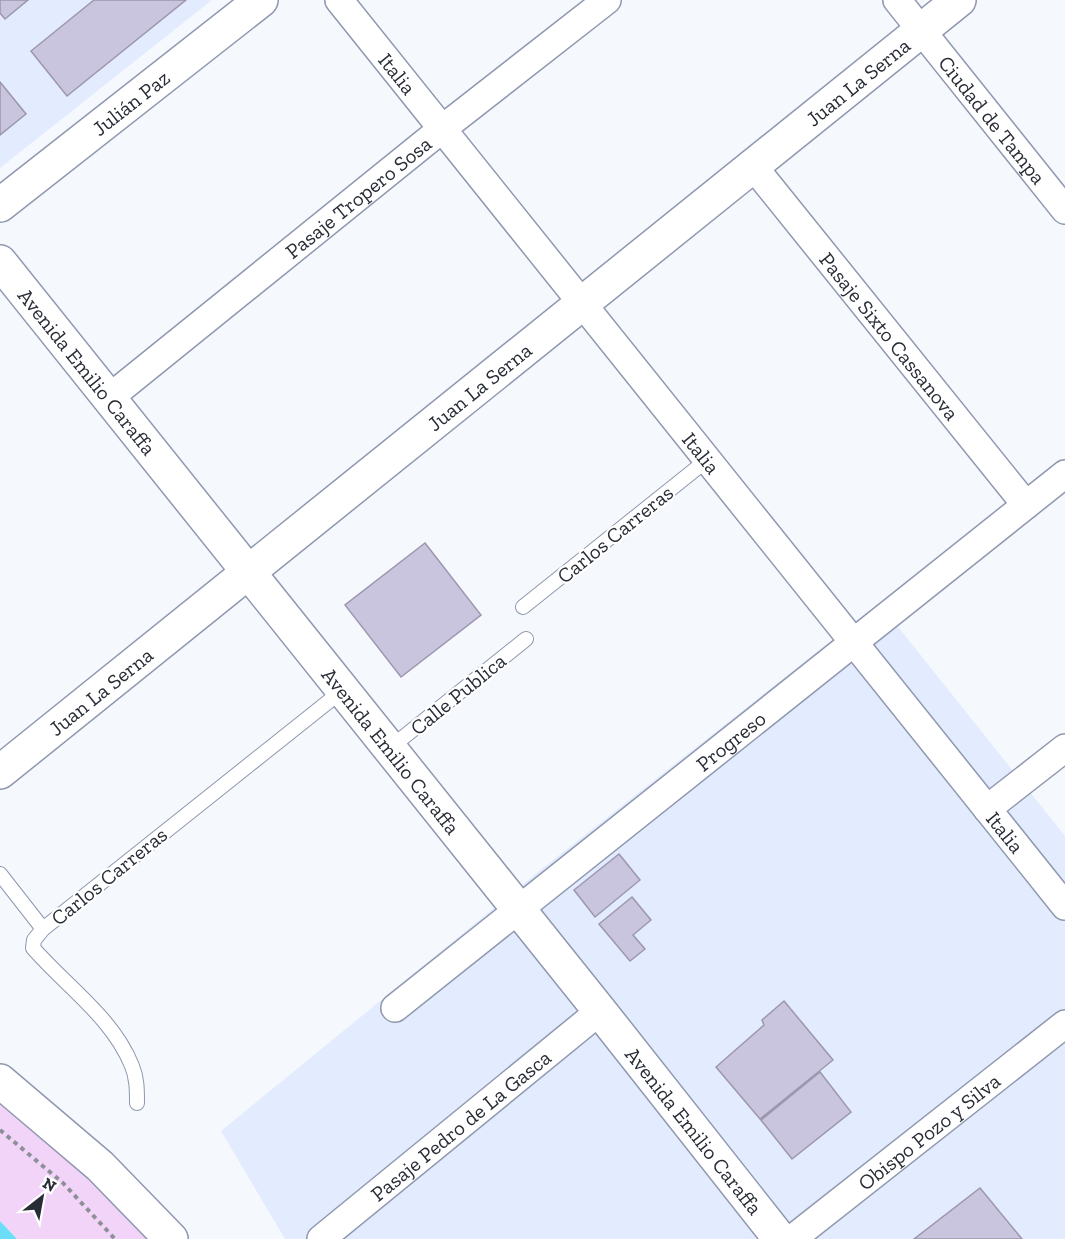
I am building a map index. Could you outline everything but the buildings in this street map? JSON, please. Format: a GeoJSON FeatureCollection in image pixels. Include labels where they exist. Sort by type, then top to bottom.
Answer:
{"type":"FeatureCollection","features":[{"type":"Feature","properties":{"kind":"street","name":"Julián Paz"},"geometry":{"type":"LineString","coordinates":[[0,205],[261,0]]}},
{"type":"Feature","properties":{"kind":"street","name":"Italia"},"geometry":{"type":"LineString","coordinates":[[339,0],[1065,906]]}},
{"type":"Feature","properties":{"kind":"street","name":"Pasaje Tropero Sosa"},"geometry":{"type":"LineString","coordinates":[[109,398],[442,129],[607,0]]}},
{"type":"Feature","properties":{"kind":"street","name":"Ciudad de Tampa"},"geometry":{"type":"LineString","coordinates":[[897,0],[1065,210]]}},
{"type":"Feature","properties":{"kind":"street","name":"Juan La Serna"},"geometry":{"type":"LineString","coordinates":[[0,772],[959,0]]}},
{"type":"Feature","properties":{"kind":"street","name":"Pasaje Sixto Cassanova"},"geometry":{"type":"LineString","coordinates":[[753,166],[1026,505]]}},
{"type":"Feature","properties":{"kind":"street","name":"Avenida Emilio Caraffa"},"geometry":{"type":"LineString","coordinates":[[0,262],[780,1239]]}},
{"type":"Feature","properties":{"kind":"street","name":"Progreso"},"geometry":{"type":"LineString","coordinates":[[395,1008],[1065,474]]}},
{"type":"Feature","properties":{"kind":"street"},"geometry":{"type":"LineString","coordinates":[[987,809],[1065,748]]}},
{"type":"Feature","properties":{"kind":"street","name":"Pasaje Pedro de La Gasca"},"geometry":{"type":"LineString","coordinates":[[321,1239],[600,1011]]}},
{"type":"Feature","properties":{"kind":"street","name":"Obispo Pozo y Silva"},"geometry":{"type":"LineString","coordinates":[[792,1239],[1065,1024]]}},
{"type":"Feature","properties":{"kind":"street"},"geometry":{"type":"LineString","coordinates":[[0,1081],[100,1166],[171,1239]]}},
{"type":"Feature","properties":{"kind":"lane","name":"Carlos Carreras"},"geometry":{"type":"LineString","coordinates":[[524,608],[707,460]]}},
{"type":"Feature","properties":{"kind":"lane","name":"Calle Publica"},"geometry":{"type":"LineString","coordinates":[[390,748],[526,639]]}},
{"type":"Feature","properties":{"kind":"lane","name":"Carlos Carreras"},"geometry":{"type":"LineString","coordinates":[[137,1103],[137,1083],[133,1066],[116,1036],[33,948],[34,940],[43,929],[343,690]]}},
{"type":"Feature","properties":{"kind":"lane"},"geometry":{"type":"LineString","coordinates":[[0,874],[43,929]]}},
{"type":"Feature","properties":{"kind":"path"},"geometry":{"type":"LineString","coordinates":[[0,1130],[63,1183],[116,1239]]}},
{"type":"Feature","properties":{"kind":"shaded area"},"geometry":{"type":"Polygon","coordinates":[[[0,0],[212,0],[0,168],[0,0]]]}},
{"type":"Feature","properties":{"kind":"shaded area"},"geometry":{"type":"Polygon","coordinates":[[[879,603],[1065,836],[1065,1239],[285,1239],[221,1131],[538,872],[879,603]]]}},
{"type":"Feature","properties":{"kind":"shaded area"},"geometry":{"type":"Polygon","coordinates":[[[0,1081],[171,1239],[17,1239],[0,1221],[0,1081]]]}},
{"type":"Feature","properties":{"kind":"water"},"geometry":{"type":"Polygon","coordinates":[[[0,1221],[17,1239],[0,1239],[0,1221]]]}}]}
